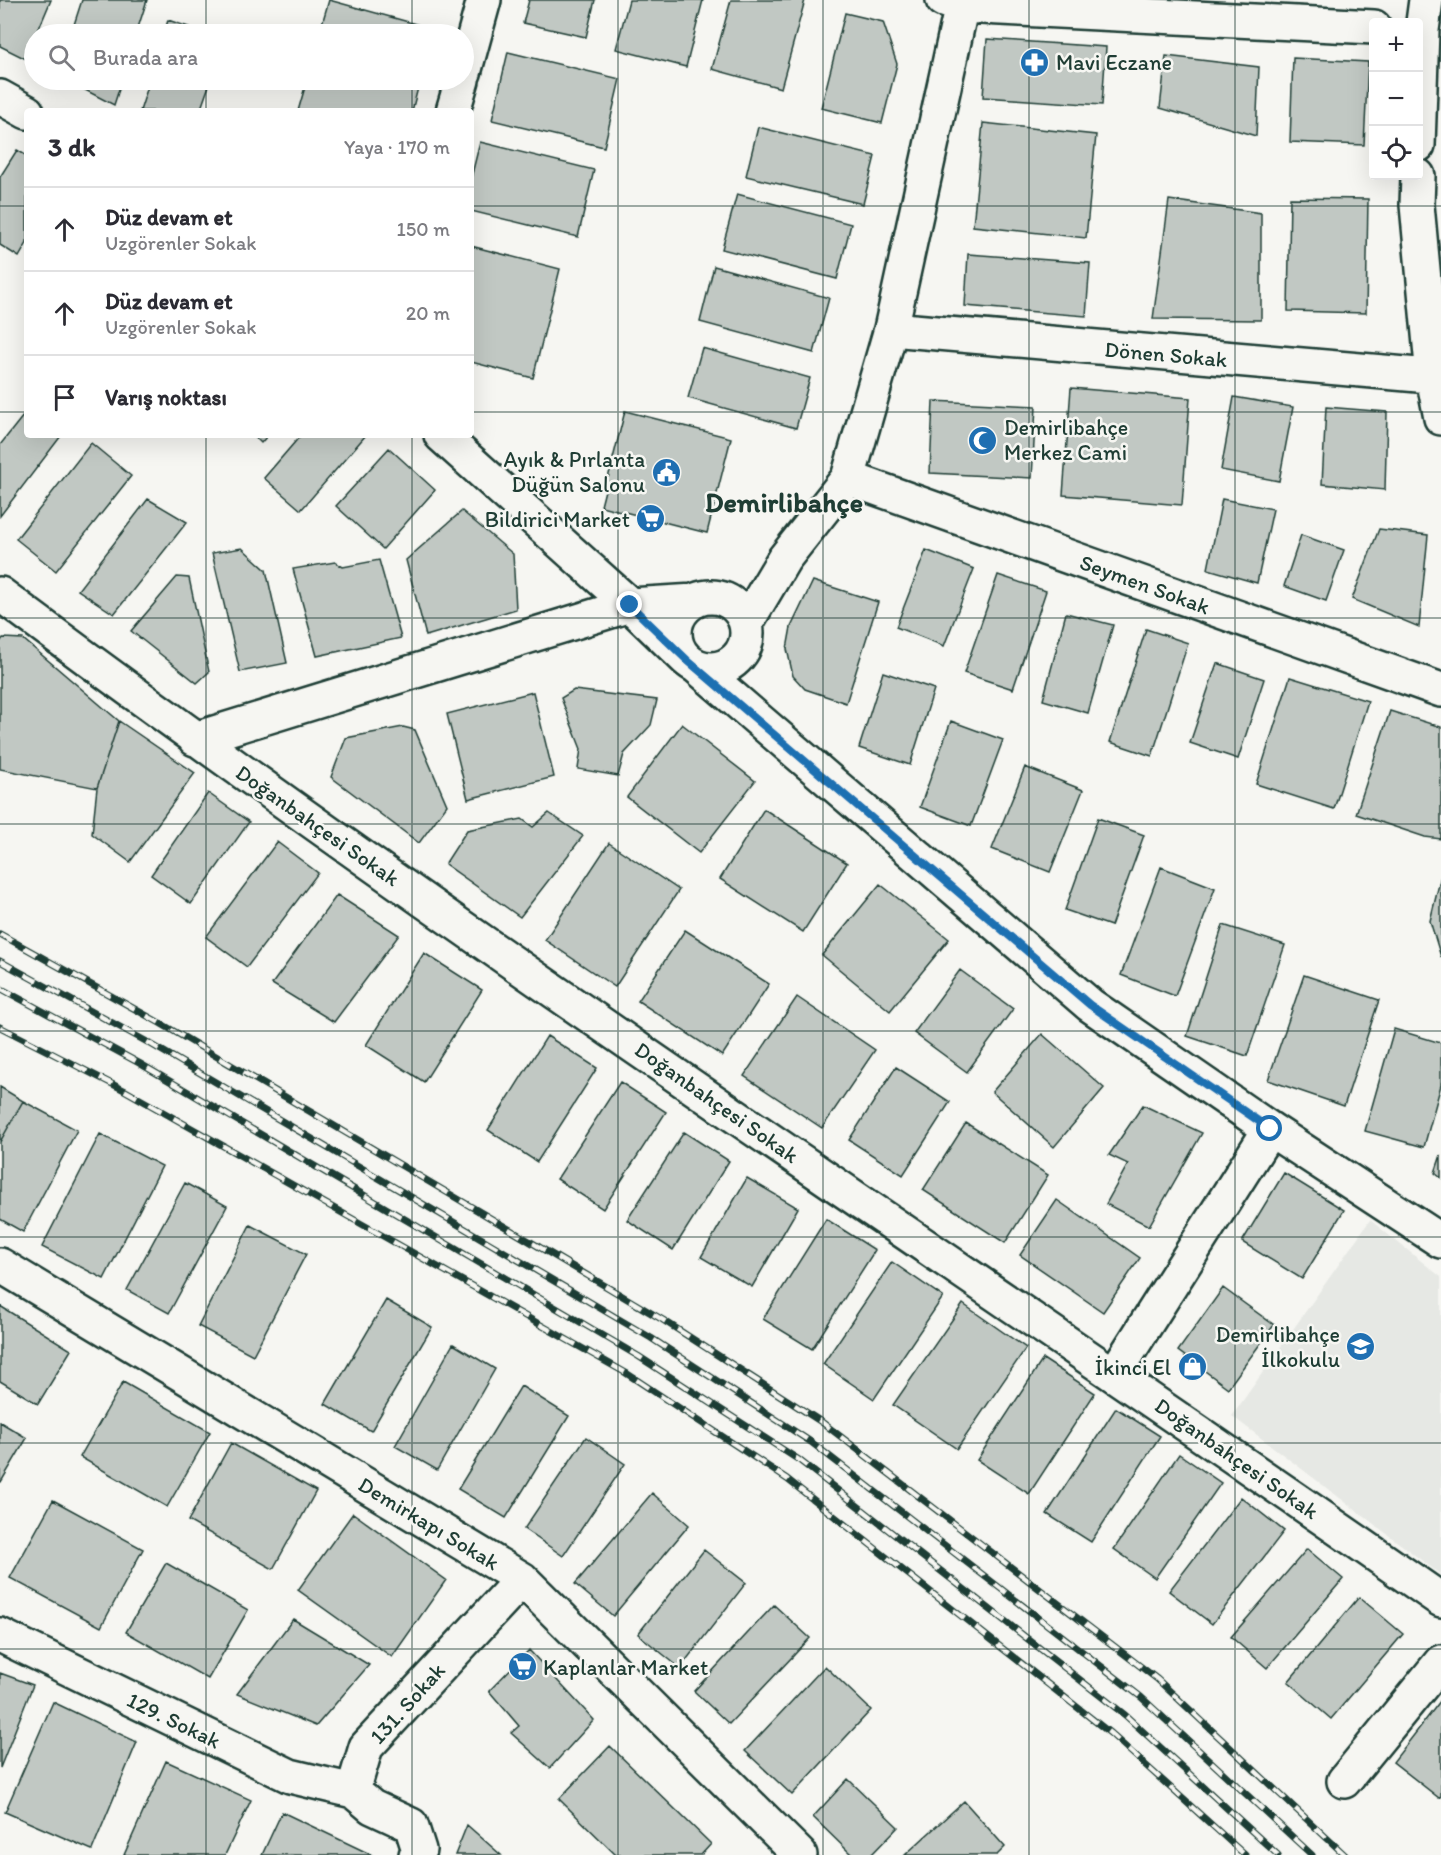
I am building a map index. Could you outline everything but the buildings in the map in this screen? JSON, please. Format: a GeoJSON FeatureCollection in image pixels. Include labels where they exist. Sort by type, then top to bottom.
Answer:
{"type":"FeatureCollection","features":[{"type":"Feature","properties":{"kind":"street"},"geometry":{"type":"LineString","coordinates":[[474,36],[484,0]]}},
{"type":"Feature","properties":{"kind":"street"},"geometry":{"type":"LineString","coordinates":[[784,559],[701,599],[679,617],[675,628],[675,640],[692,663],[719,668],[737,657],[745,635],[784,559],[848,478],[891,329],[956,2],[1369,27]]}},
{"type":"Feature","properties":{"kind":"street"},"geometry":{"type":"LineString","coordinates":[[1419,126],[1421,72]]}},
{"type":"Feature","properties":{"kind":"street"},"geometry":{"type":"LineString","coordinates":[[454,108],[459,90]]}},
{"type":"Feature","properties":{"kind":"street"},"geometry":{"type":"LineString","coordinates":[[0,96],[24,110]]}},
{"type":"Feature","properties":{"kind":"street"},"geometry":{"type":"LineString","coordinates":[[1418,180],[1417,205],[1441,418]]}},
{"type":"Feature","properties":{"kind":"street","name":"Dönen Sokak"},"geometry":{"type":"LineString","coordinates":[[891,329],[1437,377]]}},
{"type":"Feature","properties":{"kind":"street"},"geometry":{"type":"LineString","coordinates":[[444,438],[740,706],[1090,1005],[1270,1129],[1441,1241]]}},
{"type":"Feature","properties":{"kind":"street","name":"Seymen Sokak"},"geometry":{"type":"LineString","coordinates":[[848,478],[1441,690]]}},
{"type":"Feature","properties":{"kind":"street","name":"Doğanbahçesi Sokak"},"geometry":{"type":"LineString","coordinates":[[0,594],[195,739],[943,1259],[1114,1373],[1441,1600]]}},
{"type":"Feature","properties":{"kind":"street"},"geometry":{"type":"LineString","coordinates":[[195,739],[630,605],[701,599],[720,598],[731,603],[745,635],[740,706]]}},
{"type":"Feature","properties":{"kind":"street"},"geometry":{"type":"LineString","coordinates":[[1114,1373],[1270,1129]]}},
{"type":"Feature","properties":{"kind":"street","name":"Demirkapı Sokak"},"geometry":{"type":"LineString","coordinates":[[0,1265],[522,1579],[800,1855]]}},
{"type":"Feature","properties":{"kind":"street","name":"131. Sokak"},"geometry":{"type":"LineString","coordinates":[[353,1791],[366,1747],[522,1579]]}},
{"type":"Feature","properties":{"kind":"street","name":"129. Sokak"},"geometry":{"type":"LineString","coordinates":[[0,1635],[290,1776],[353,1791]]}},
{"type":"Feature","properties":{"kind":"street"},"geometry":{"type":"LineString","coordinates":[[1344,1781],[1441,1662]]}},
{"type":"Feature","properties":{"kind":"street"},"geometry":{"type":"LineString","coordinates":[[353,1791],[372,1807],[411,1825],[419,1850],[416,1855]]}},
{"type":"Feature","properties":{"kind":"shaded area","name":"Demirlibahçe İlkokulu"},"geometry":{"type":"Polygon","coordinates":[[[1370,1220],[1441,1277],[1441,1575],[1232,1416],[1370,1220]]]}},
{"type":"Feature","properties":{"kind":"railway"},"geometry":{"type":"LineString","coordinates":[[0,934],[160,1023],[663,1320],[823,1423],[1157,1679],[1345,1855]]}},
{"type":"Feature","properties":{"kind":"railway"},"geometry":{"type":"LineString","coordinates":[[0,961],[149,1043],[651,1338],[811,1442],[1141,1697],[1312,1855]]}},
{"type":"Feature","properties":{"kind":"railway"},"geometry":{"type":"LineString","coordinates":[[0,988],[139,1063],[638,1356],[799,1460],[1125,1715],[1278,1855]]}},
{"type":"Feature","properties":{"kind":"railway"},"geometry":{"type":"LineString","coordinates":[[0,1027],[124,1090],[626,1373],[787,1479],[1110,1733],[1245,1855]]}},
{"type":"Feature","properties":{"kind":"place","name":"Mavi Eczane"},"geometry":{"type":"Point","coordinates":[1035,62]}},
{"type":"Feature","properties":{"kind":"place","name":"Demirlibahçe Merkez Cami"},"geometry":{"type":"Point","coordinates":[983,440]}},
{"type":"Feature","properties":{"kind":"place","name":"Ayık & Pırlanta Düğün Salonu"},"geometry":{"type":"Point","coordinates":[666,472]}},
{"type":"Feature","properties":{"kind":"place","name":"Bildirici Market"},"geometry":{"type":"Point","coordinates":[651,519]}},
{"type":"Feature","properties":{"kind":"place","name":"Demirlibahçe İlkokulu"},"geometry":{"type":"Point","coordinates":[1361,1347]}},
{"type":"Feature","properties":{"kind":"place","name":"İkinci El"},"geometry":{"type":"Point","coordinates":[1192,1367]}},
{"type":"Feature","properties":{"kind":"place","name":"Kaplanlar Market"},"geometry":{"type":"Point","coordinates":[522,1667]}},
{"type":"Feature","properties":{"kind":"district","name":"Demirlibahçe"},"geometry":{"type":"Point","coordinates":[784,502]}},
{"type":"Feature","properties":{"kind":"route"},"geometry":{"type":"LineString","coordinates":[[630,605],[687,660],[1090,1005],[1270,1129]]}}]}
